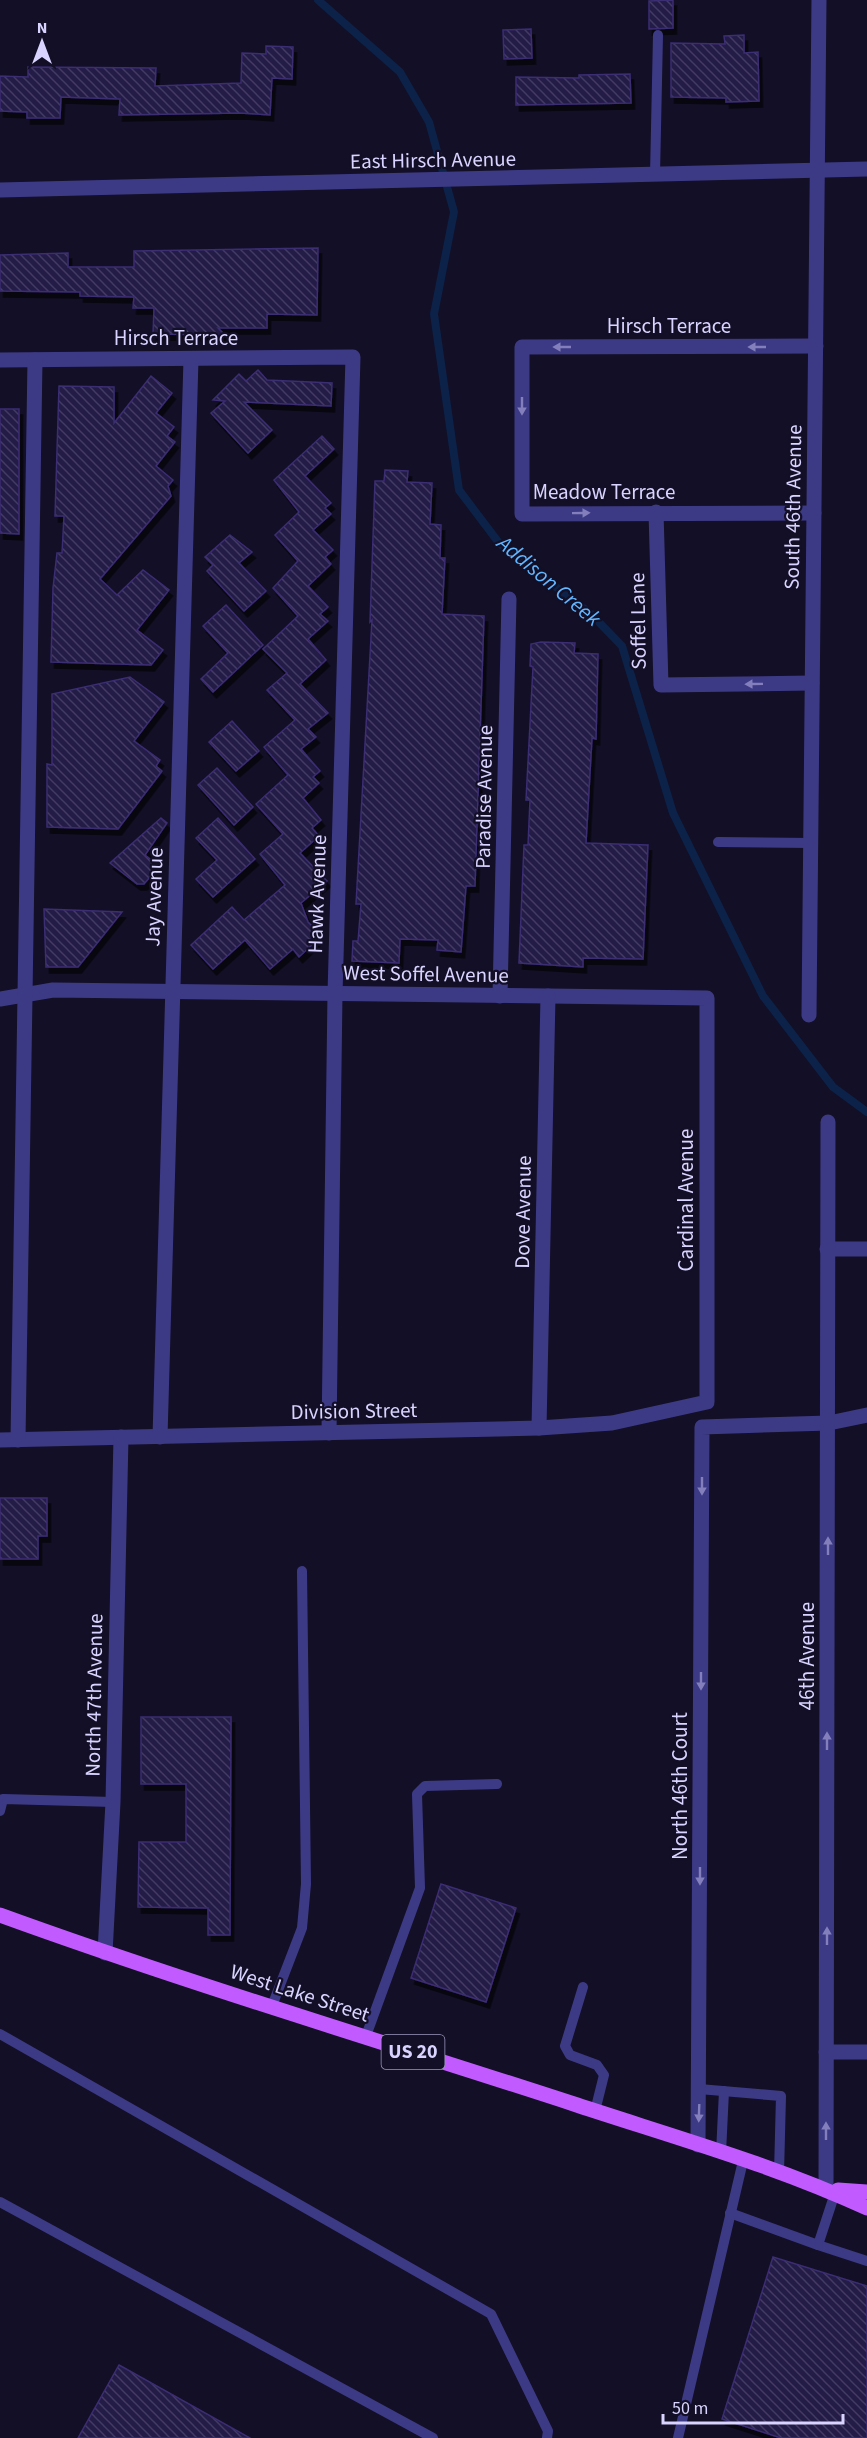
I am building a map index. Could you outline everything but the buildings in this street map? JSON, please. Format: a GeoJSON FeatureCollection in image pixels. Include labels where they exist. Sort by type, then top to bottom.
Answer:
{"type":"FeatureCollection","features":[{"type":"Feature","properties":{"kind":"main road","name":"West Lake Street"},"geometry":{"type":"LineString","coordinates":[[0,1915],[105,1953],[698,2145],[831,2192],[867,2208]]}},
{"type":"Feature","properties":{"kind":"main road","name":"West Lake Street"},"geometry":{"type":"LineString","coordinates":[[831,2192],[867,2192]]}},
{"type":"Feature","properties":{"kind":"street","name":"South 46th Avenue"},"geometry":{"type":"LineString","coordinates":[[809,1015],[819,0]]}},
{"type":"Feature","properties":{"kind":"street","name":"East Hirsch Avenue"},"geometry":{"type":"LineString","coordinates":[[0,190],[415,182],[867,169]]}},
{"type":"Feature","properties":{"kind":"street","name":"Hirsch Terrace"},"geometry":{"type":"LineString","coordinates":[[522,347],[816,346]]}},
{"type":"Feature","properties":{"kind":"street","name":"Meadow Terrace"},"geometry":{"type":"LineString","coordinates":[[522,347],[522,514],[814,513]]}},
{"type":"Feature","properties":{"kind":"street","name":"Hirsch Terrace"},"geometry":{"type":"LineString","coordinates":[[0,360],[353,357]]}},
{"type":"Feature","properties":{"kind":"street","name":"Hawk Avenue"},"geometry":{"type":"LineString","coordinates":[[329,1433],[335,994],[353,357]]}},
{"type":"Feature","properties":{"kind":"street","name":"Jay Avenue"},"geometry":{"type":"LineString","coordinates":[[160,1437],[191,358]]}},
{"type":"Feature","properties":{"kind":"street"},"geometry":{"type":"LineString","coordinates":[[18,1440],[35,360]]}},
{"type":"Feature","properties":{"kind":"street","name":"Soffel Lane"},"geometry":{"type":"LineString","coordinates":[[657,512],[661,685],[812,683]]}},
{"type":"Feature","properties":{"kind":"street","name":"Paradise Avenue"},"geometry":{"type":"LineString","coordinates":[[500,996],[509,599]]}},
{"type":"Feature","properties":{"kind":"street","name":"West Soffel Avenue"},"geometry":{"type":"LineString","coordinates":[[0,999],[53,990],[707,998]]}},
{"type":"Feature","properties":{"kind":"street","name":"Dove Avenue"},"geometry":{"type":"LineString","coordinates":[[539,1428],[548,996]]}},
{"type":"Feature","properties":{"kind":"street","name":"Cardinal Avenue"},"geometry":{"type":"LineString","coordinates":[[707,998],[707,1402]]}},
{"type":"Feature","properties":{"kind":"street","name":"46th Avenue"},"geometry":{"type":"LineString","coordinates":[[828,1122],[826,2052],[831,2192]]}},
{"type":"Feature","properties":{"kind":"street"},"geometry":{"type":"LineString","coordinates":[[827,1249],[867,1249]]}},
{"type":"Feature","properties":{"kind":"street","name":"Division Street"},"geometry":{"type":"LineString","coordinates":[[0,1440],[539,1428],[612,1424],[707,1402]]}},
{"type":"Feature","properties":{"kind":"street"},"geometry":{"type":"LineString","coordinates":[[829,1423],[867,1415]]}},
{"type":"Feature","properties":{"kind":"street","name":"North 46th Court"},"geometry":{"type":"LineString","coordinates":[[698,2145],[702,1427],[829,1423]]}},
{"type":"Feature","properties":{"kind":"street","name":"North 47th Avenue"},"geometry":{"type":"LineString","coordinates":[[105,1953],[112,1802],[121,1437]]}},
{"type":"Feature","properties":{"kind":"street"},"geometry":{"type":"LineString","coordinates":[[826,2052],[867,2052]]}},
{"type":"Feature","properties":{"kind":"lane"},"geometry":{"type":"LineString","coordinates":[[655,175],[658,35]]}},
{"type":"Feature","properties":{"kind":"lane"},"geometry":{"type":"LineString","coordinates":[[718,842],[811,843]]}},
{"type":"Feature","properties":{"kind":"lane"},"geometry":{"type":"LineString","coordinates":[[272,2006],[302,1928],[306,1884],[302,1571]]}},
{"type":"Feature","properties":{"kind":"lane"},"geometry":{"type":"LineString","coordinates":[[366,2036],[420,1888],[417,1794],[425,1786],[497,1784]]}},
{"type":"Feature","properties":{"kind":"lane"},"geometry":{"type":"LineString","coordinates":[[0,1811],[3,1799],[112,1802]]}},
{"type":"Feature","properties":{"kind":"lane"},"geometry":{"type":"LineString","coordinates":[[583,1987],[565,2046],[570,2055],[597,2065],[604,2075],[595,2111]]}},
{"type":"Feature","properties":{"kind":"lane"},"geometry":{"type":"LineString","coordinates":[[0,2034],[491,2314],[548,2431],[547,2438]]}},
{"type":"Feature","properties":{"kind":"lane"},"geometry":{"type":"LineString","coordinates":[[699,2090],[781,2096],[779,2173]]}},
{"type":"Feature","properties":{"kind":"lane"},"geometry":{"type":"LineString","coordinates":[[721,2153],[724,2091]]}},
{"type":"Feature","properties":{"kind":"lane"},"geometry":{"type":"LineString","coordinates":[[678,2438],[743,2161]]}},
{"type":"Feature","properties":{"kind":"lane"},"geometry":{"type":"LineString","coordinates":[[818,2245],[831,2192]]}},
{"type":"Feature","properties":{"kind":"lane"},"geometry":{"type":"LineString","coordinates":[[0,2202],[433,2438]]}},
{"type":"Feature","properties":{"kind":"lane"},"geometry":{"type":"LineString","coordinates":[[730,2213],[867,2261]]}},
{"type":"Feature","properties":{"kind":"waterway","name":"Addison Creek"},"geometry":{"type":"LineString","coordinates":[[318,0],[400,72],[429,122],[454,212],[434,314],[459,490],[499,543],[591,614],[622,646],[673,813],[763,996],[833,1087],[867,1112]]}}]}
